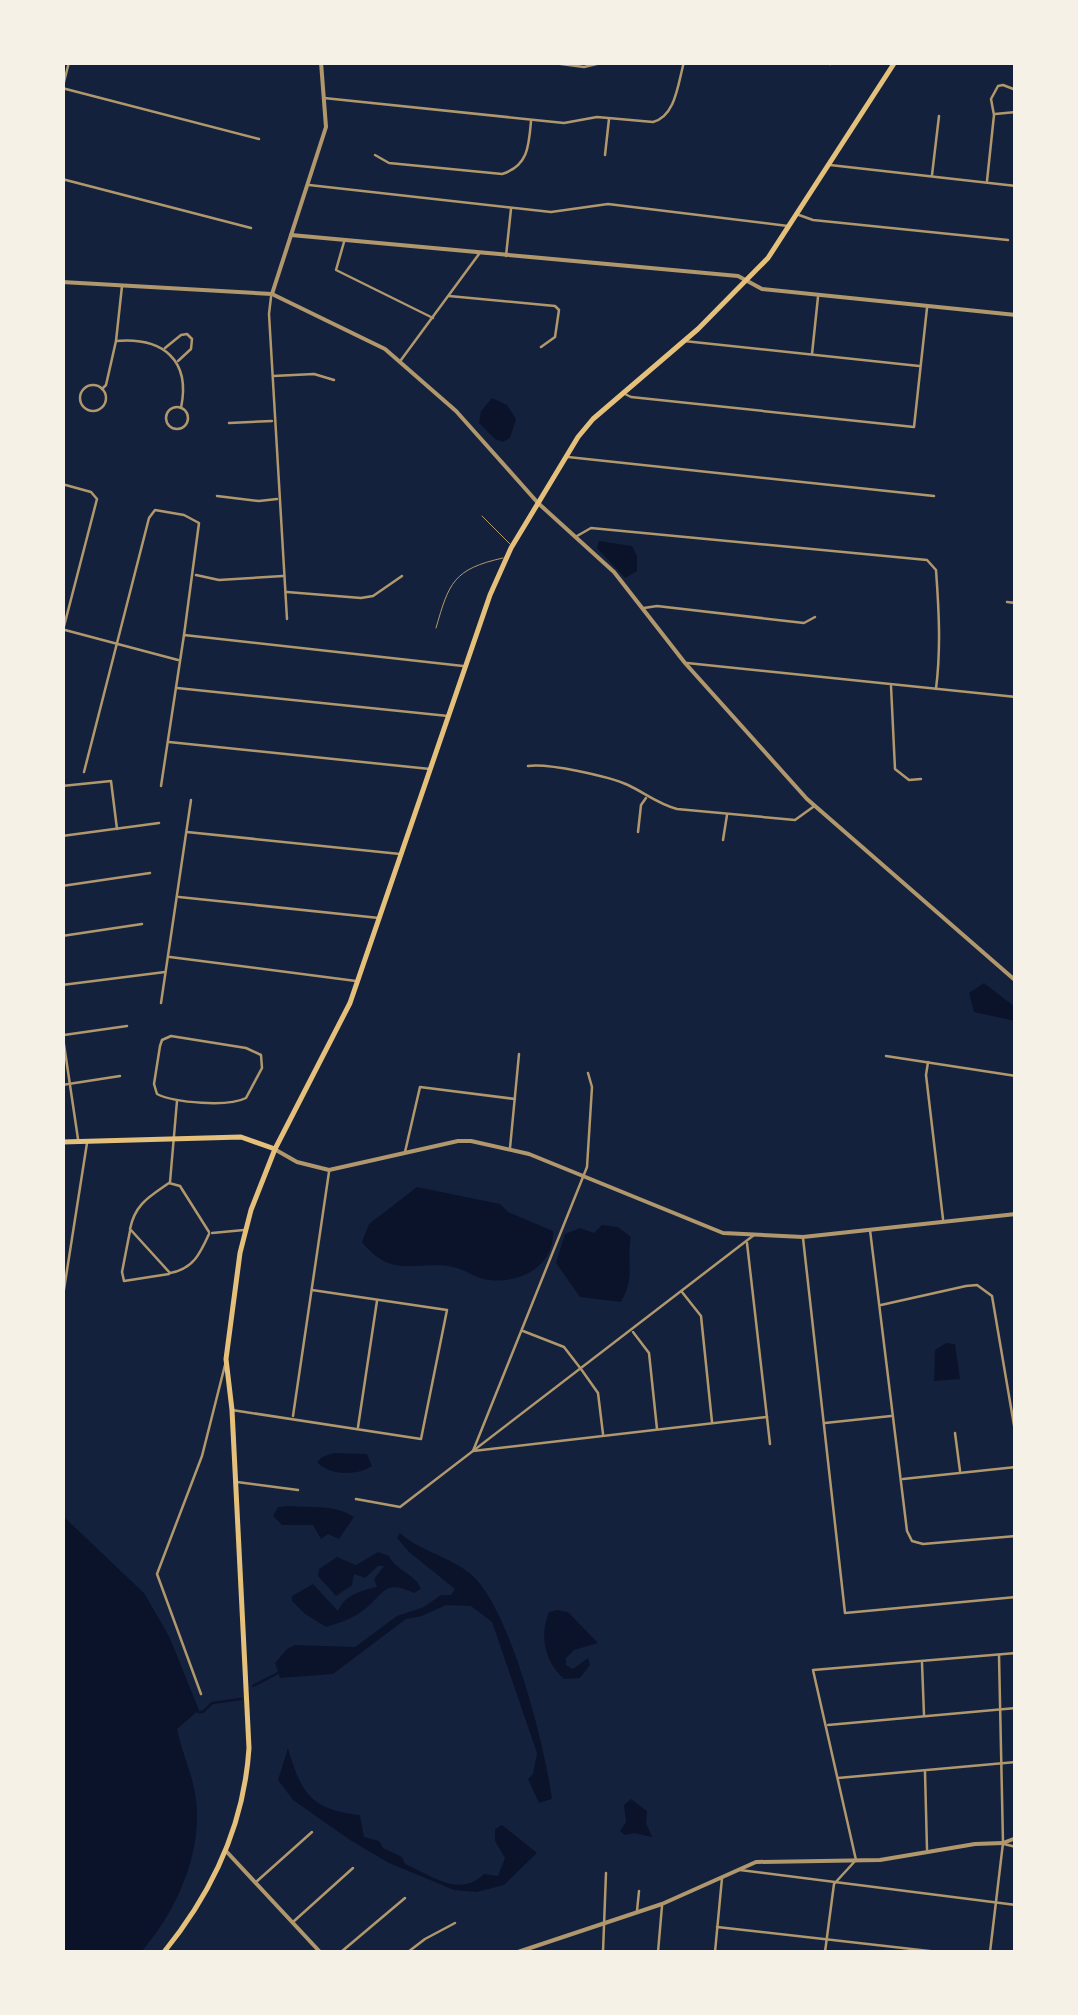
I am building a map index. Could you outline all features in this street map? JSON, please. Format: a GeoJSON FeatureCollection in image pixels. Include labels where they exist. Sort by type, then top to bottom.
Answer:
{"type":"FeatureCollection","features":[{"type":"Feature","properties":{"kind":"main road"},"geometry":{"type":"LineString","coordinates":[[164,1952],[200,1904],[226,1851],[249,1748],[226,1359],[245,1230],[276,1149],[338,1030],[358,981],[496,576],[564,456],[593,420],[748,282],[800,214],[895,62]]}},
{"type":"Feature","properties":{"kind":"main road"},"geometry":{"type":"LineString","coordinates":[[62,1142],[242,1136],[276,1149]]}},
{"type":"Feature","properties":{"kind":"street"},"geometry":{"type":"LineString","coordinates":[[69,62],[62,88],[259,138]]}},
{"type":"Feature","properties":{"kind":"street"},"geometry":{"type":"LineString","coordinates":[[287,619],[269,314],[326,127],[321,62]]}},
{"type":"Feature","properties":{"kind":"street"},"geometry":{"type":"LineString","coordinates":[[546,62],[584,67],[605,62]]}},
{"type":"Feature","properties":{"kind":"street"},"geometry":{"type":"LineString","coordinates":[[324,98],[564,123],[610,118],[654,122],[669,112],[684,62]]}},
{"type":"Feature","properties":{"kind":"street"},"geometry":{"type":"LineString","coordinates":[[986,183],[994,115],[990,99],[998,86],[1016,90]]}},
{"type":"Feature","properties":{"kind":"street"},"geometry":{"type":"LineString","coordinates":[[994,115],[1016,112]]}},
{"type":"Feature","properties":{"kind":"street"},"geometry":{"type":"LineString","coordinates":[[932,177],[939,116]]}},
{"type":"Feature","properties":{"kind":"street"},"geometry":{"type":"LineString","coordinates":[[605,155],[610,118]]}},
{"type":"Feature","properties":{"kind":"street"},"geometry":{"type":"LineString","coordinates":[[375,155],[389,163],[502,174],[512,171],[524,158],[531,120]]}},
{"type":"Feature","properties":{"kind":"street"},"geometry":{"type":"LineString","coordinates":[[829,164],[1016,186]]}},
{"type":"Feature","properties":{"kind":"street"},"geometry":{"type":"LineString","coordinates":[[62,179],[252,228]]}},
{"type":"Feature","properties":{"kind":"street"},"geometry":{"type":"LineString","coordinates":[[308,184],[551,212],[608,204],[791,226]]}},
{"type":"Feature","properties":{"kind":"street"},"geometry":{"type":"LineString","coordinates":[[506,256],[512,208]]}},
{"type":"Feature","properties":{"kind":"street"},"geometry":{"type":"LineString","coordinates":[[800,214],[813,220],[1008,240]]}},
{"type":"Feature","properties":{"kind":"street"},"geometry":{"type":"LineString","coordinates":[[292,235],[738,276],[762,289],[1016,315]]}},
{"type":"Feature","properties":{"kind":"street"},"geometry":{"type":"LineString","coordinates":[[345,240],[336,270],[434,318]]}},
{"type":"Feature","properties":{"kind":"street"},"geometry":{"type":"LineString","coordinates":[[401,360],[478,254]]}},
{"type":"Feature","properties":{"kind":"street"},"geometry":{"type":"LineString","coordinates":[[62,282],[272,294],[386,349],[456,411],[538,503],[614,572],[685,663],[814,806],[1016,981]]}},
{"type":"Feature","properties":{"kind":"street"},"geometry":{"type":"LineString","coordinates":[[102,389],[116,341],[123,284]]}},
{"type":"Feature","properties":{"kind":"street"},"geometry":{"type":"LineString","coordinates":[[449,296],[555,306],[559,310],[555,336],[540,347]]}},
{"type":"Feature","properties":{"kind":"street"},"geometry":{"type":"LineString","coordinates":[[812,355],[818,296]]}},
{"type":"Feature","properties":{"kind":"street"},"geometry":{"type":"LineString","coordinates":[[624,393],[631,397],[914,427],[927,307]]}},
{"type":"Feature","properties":{"kind":"street"},"geometry":{"type":"LineString","coordinates":[[164,349],[181,334],[192,338],[191,349],[176,362]]}},
{"type":"Feature","properties":{"kind":"street"},"geometry":{"type":"LineString","coordinates":[[116,341],[140,340],[164,349],[176,362],[183,380],[181,408],[188,420],[174,429],[166,422],[166,415],[181,408]]}},
{"type":"Feature","properties":{"kind":"street"},"geometry":{"type":"LineString","coordinates":[[684,342],[921,366]]}},
{"type":"Feature","properties":{"kind":"street"},"geometry":{"type":"LineString","coordinates":[[272,376],[314,374],[334,380]]}},
{"type":"Feature","properties":{"kind":"street"},"geometry":{"type":"LineString","coordinates":[[94,385],[102,389],[106,401],[101,409],[84,409],[79,398],[82,389],[94,385]]}},
{"type":"Feature","properties":{"kind":"street"},"geometry":{"type":"LineString","coordinates":[[228,422],[273,421]]}},
{"type":"Feature","properties":{"kind":"street"},"geometry":{"type":"LineString","coordinates":[[564,456],[934,496]]}},
{"type":"Feature","properties":{"kind":"street"},"geometry":{"type":"LineString","coordinates":[[62,484],[91,492],[97,499],[63,631],[179,660]]}},
{"type":"Feature","properties":{"kind":"street"},"geometry":{"type":"LineString","coordinates":[[218,496],[278,499]]}},
{"type":"Feature","properties":{"kind":"street"},"geometry":{"type":"LineString","coordinates":[[84,772],[149,518],[160,509],[199,523],[160,786]]}},
{"type":"Feature","properties":{"kind":"street"},"geometry":{"type":"LineString","coordinates":[[577,536],[591,528],[926,560],[936,570],[942,641],[936,690]]}},
{"type":"Feature","properties":{"kind":"street"},"geometry":{"type":"LineString","coordinates":[[194,575],[219,580],[284,576]]}},
{"type":"Feature","properties":{"kind":"street"},"geometry":{"type":"LineString","coordinates":[[285,592],[361,598],[373,596],[402,576]]}},
{"type":"Feature","properties":{"kind":"street"},"geometry":{"type":"LineString","coordinates":[[1007,602],[1016,603]]}},
{"type":"Feature","properties":{"kind":"street"},"geometry":{"type":"LineString","coordinates":[[642,608],[657,606],[804,622],[816,616]]}},
{"type":"Feature","properties":{"kind":"street"},"geometry":{"type":"LineString","coordinates":[[184,635],[465,666]]}},
{"type":"Feature","properties":{"kind":"street"},"geometry":{"type":"LineString","coordinates":[[685,663],[1016,696]]}},
{"type":"Feature","properties":{"kind":"street"},"geometry":{"type":"LineString","coordinates":[[891,684],[895,769],[909,780],[921,779]]}},
{"type":"Feature","properties":{"kind":"street"},"geometry":{"type":"LineString","coordinates":[[175,688],[449,716]]}},
{"type":"Feature","properties":{"kind":"street"},"geometry":{"type":"LineString","coordinates":[[167,742],[432,769]]}},
{"type":"Feature","properties":{"kind":"street"},"geometry":{"type":"LineString","coordinates":[[528,766],[546,764],[612,779],[677,809],[795,820],[814,806]]}},
{"type":"Feature","properties":{"kind":"street"},"geometry":{"type":"LineString","coordinates":[[62,786],[111,781],[118,828]]}},
{"type":"Feature","properties":{"kind":"street"},"geometry":{"type":"LineString","coordinates":[[638,832],[641,805],[647,796]]}},
{"type":"Feature","properties":{"kind":"street"},"geometry":{"type":"LineString","coordinates":[[162,1003],[191,800]]}},
{"type":"Feature","properties":{"kind":"street"},"geometry":{"type":"LineString","coordinates":[[724,840],[727,814]]}},
{"type":"Feature","properties":{"kind":"street"},"geometry":{"type":"LineString","coordinates":[[62,836],[159,823]]}},
{"type":"Feature","properties":{"kind":"street"},"geometry":{"type":"LineString","coordinates":[[187,832],[402,854]]}},
{"type":"Feature","properties":{"kind":"street"},"geometry":{"type":"LineString","coordinates":[[62,886],[150,874]]}},
{"type":"Feature","properties":{"kind":"street"},"geometry":{"type":"LineString","coordinates":[[178,897],[380,918]]}},
{"type":"Feature","properties":{"kind":"street"},"geometry":{"type":"LineString","coordinates":[[62,936],[142,924]]}},
{"type":"Feature","properties":{"kind":"street"},"geometry":{"type":"LineString","coordinates":[[169,956],[358,981]]}},
{"type":"Feature","properties":{"kind":"street"},"geometry":{"type":"LineString","coordinates":[[62,985],[166,972]]}},
{"type":"Feature","properties":{"kind":"street"},"geometry":{"type":"LineString","coordinates":[[78,1142],[63,1034],[127,1026]]}},
{"type":"Feature","properties":{"kind":"street"},"geometry":{"type":"LineString","coordinates":[[166,1037],[246,1048],[261,1054],[262,1068],[242,1101],[177,1101],[163,1098],[154,1090],[160,1046],[166,1037]]}},
{"type":"Feature","properties":{"kind":"street"},"geometry":{"type":"LineString","coordinates":[[510,1149],[519,1054]]}},
{"type":"Feature","properties":{"kind":"street"},"geometry":{"type":"LineString","coordinates":[[886,1056],[1016,1076]]}},
{"type":"Feature","properties":{"kind":"street"},"geometry":{"type":"LineString","coordinates":[[928,1062],[926,1074],[943,1222]]}},
{"type":"Feature","properties":{"kind":"street"},"geometry":{"type":"LineString","coordinates":[[473,1451],[584,1177],[591,1132],[592,1087],[588,1073]]}},
{"type":"Feature","properties":{"kind":"street"},"geometry":{"type":"LineString","coordinates":[[62,1085],[120,1076]]}},
{"type":"Feature","properties":{"kind":"street"},"geometry":{"type":"LineString","coordinates":[[405,1154],[420,1087],[515,1099]]}},
{"type":"Feature","properties":{"kind":"street"},"geometry":{"type":"LineString","coordinates":[[177,1101],[169,1183],[133,1212],[122,1272],[124,1282],[185,1270],[199,1256],[209,1234]]}},
{"type":"Feature","properties":{"kind":"street"},"geometry":{"type":"LineString","coordinates":[[276,1149],[297,1162],[329,1170],[468,1140],[510,1149],[723,1233],[803,1236],[1016,1214]]}},
{"type":"Feature","properties":{"kind":"street"},"geometry":{"type":"LineString","coordinates":[[62,1302],[88,1141]]}},
{"type":"Feature","properties":{"kind":"street"},"geometry":{"type":"LineString","coordinates":[[292,1419],[329,1170]]}},
{"type":"Feature","properties":{"kind":"street"},"geometry":{"type":"LineString","coordinates":[[169,1183],[180,1186],[209,1234]]}},
{"type":"Feature","properties":{"kind":"street"},"geometry":{"type":"LineString","coordinates":[[130,1230],[170,1273]]}},
{"type":"Feature","properties":{"kind":"street"},"geometry":{"type":"LineString","coordinates":[[209,1234],[245,1230]]}},
{"type":"Feature","properties":{"kind":"street"},"geometry":{"type":"LineString","coordinates":[[870,1230],[907,1531],[912,1541],[923,1544],[1016,1536]]}},
{"type":"Feature","properties":{"kind":"street"},"geometry":{"type":"LineString","coordinates":[[356,1499],[400,1507],[755,1234]]}},
{"type":"Feature","properties":{"kind":"street"},"geometry":{"type":"LineString","coordinates":[[803,1236],[845,1613],[1016,1597]]}},
{"type":"Feature","properties":{"kind":"street"},"geometry":{"type":"LineString","coordinates":[[747,1243],[770,1444]]}},
{"type":"Feature","properties":{"kind":"street"},"geometry":{"type":"LineString","coordinates":[[880,1305],[966,1286],[985,1289],[992,1296],[1016,1438]]}},
{"type":"Feature","properties":{"kind":"street"},"geometry":{"type":"LineString","coordinates":[[232,1410],[421,1439],[447,1310],[312,1290]]}},
{"type":"Feature","properties":{"kind":"street"},"geometry":{"type":"LineString","coordinates":[[682,1292],[700,1316],[712,1423]]}},
{"type":"Feature","properties":{"kind":"street"},"geometry":{"type":"LineString","coordinates":[[358,1430],[377,1300]]}},
{"type":"Feature","properties":{"kind":"street"},"geometry":{"type":"LineString","coordinates":[[522,1330],[564,1347],[581,1369],[598,1392],[603,1436]]}},
{"type":"Feature","properties":{"kind":"street"},"geometry":{"type":"LineString","coordinates":[[632,1331],[649,1353],[657,1430]]}},
{"type":"Feature","properties":{"kind":"street"},"geometry":{"type":"LineString","coordinates":[[201,1694],[158,1574],[202,1456],[226,1359]]}},
{"type":"Feature","properties":{"kind":"street"},"geometry":{"type":"LineString","coordinates":[[822,1424],[893,1416]]}},
{"type":"Feature","properties":{"kind":"street"},"geometry":{"type":"LineString","coordinates":[[473,1451],[768,1417]]}},
{"type":"Feature","properties":{"kind":"street"},"geometry":{"type":"LineString","coordinates":[[955,1433],[960,1474]]}},
{"type":"Feature","properties":{"kind":"street"},"geometry":{"type":"LineString","coordinates":[[901,1479],[1016,1467]]}},
{"type":"Feature","properties":{"kind":"street"},"geometry":{"type":"LineString","coordinates":[[236,1482],[298,1490]]}},
{"type":"Feature","properties":{"kind":"street"},"geometry":{"type":"LineString","coordinates":[[856,1860],[813,1670],[1016,1652]]}},
{"type":"Feature","properties":{"kind":"street"},"geometry":{"type":"LineString","coordinates":[[990,1952],[1003,1843],[999,1654]]}},
{"type":"Feature","properties":{"kind":"street"},"geometry":{"type":"LineString","coordinates":[[922,1661],[924,1716]]}},
{"type":"Feature","properties":{"kind":"street"},"geometry":{"type":"LineString","coordinates":[[826,1725],[1016,1708]]}},
{"type":"Feature","properties":{"kind":"street"},"geometry":{"type":"LineString","coordinates":[[838,1778],[1016,1762]]}},
{"type":"Feature","properties":{"kind":"street"},"geometry":{"type":"LineString","coordinates":[[925,1770],[927,1853]]}},
{"type":"Feature","properties":{"kind":"street"},"geometry":{"type":"LineString","coordinates":[[255,1882],[312,1832]]}},
{"type":"Feature","properties":{"kind":"street"},"geometry":{"type":"LineString","coordinates":[[518,1952],[662,1904],[738,1869],[771,1860],[856,1860],[1003,1843],[1016,1838]]}},
{"type":"Feature","properties":{"kind":"street"},"geometry":{"type":"LineString","coordinates":[[1003,1843],[1016,1847]]}},
{"type":"Feature","properties":{"kind":"street"},"geometry":{"type":"LineString","coordinates":[[226,1851],[320,1952]]}},
{"type":"Feature","properties":{"kind":"street"},"geometry":{"type":"LineString","coordinates":[[825,1952],[834,1884],[856,1860]]}},
{"type":"Feature","properties":{"kind":"street"},"geometry":{"type":"LineString","coordinates":[[292,1923],[353,1868]]}},
{"type":"Feature","properties":{"kind":"street"},"geometry":{"type":"LineString","coordinates":[[738,1869],[752,1874],[1016,1905]]}},
{"type":"Feature","properties":{"kind":"street"},"geometry":{"type":"LineString","coordinates":[[603,1952],[606,1873]]}},
{"type":"Feature","properties":{"kind":"street"},"geometry":{"type":"LineString","coordinates":[[714,1952],[722,1877]]}},
{"type":"Feature","properties":{"kind":"street"},"geometry":{"type":"LineString","coordinates":[[637,1912],[638,1891]]}},
{"type":"Feature","properties":{"kind":"street"},"geometry":{"type":"LineString","coordinates":[[341,1952],[405,1898]]}},
{"type":"Feature","properties":{"kind":"street"},"geometry":{"type":"LineString","coordinates":[[658,1952],[662,1904]]}},
{"type":"Feature","properties":{"kind":"street"},"geometry":{"type":"LineString","coordinates":[[408,1952],[454,1923]]}},
{"type":"Feature","properties":{"kind":"street"},"geometry":{"type":"LineString","coordinates":[[717,1927],[938,1952]]}},
{"type":"Feature","properties":{"kind":"lane"},"geometry":{"type":"LineString","coordinates":[[482,516],[512,547]]}},
{"type":"Feature","properties":{"kind":"lane"},"geometry":{"type":"LineString","coordinates":[[436,628],[452,582],[469,570],[506,557]]}},
{"type":"Feature","properties":{"kind":"water"},"geometry":{"type":"Polygon","coordinates":[[[492,398],[507,405],[516,419],[510,438],[503,442],[479,423],[481,411],[492,398]]]}},
{"type":"Feature","properties":{"kind":"water"},"geometry":{"type":"Polygon","coordinates":[[[599,541],[632,546],[637,571],[625,578],[597,548],[599,541]]]}},
{"type":"Feature","properties":{"kind":"water"},"geometry":{"type":"Polygon","coordinates":[[[984,983],[1015,1007],[1015,1021],[974,1012],[969,993],[984,983]]]}},
{"type":"Feature","properties":{"kind":"water"},"geometry":{"type":"Polygon","coordinates":[[[417,1187],[500,1204],[508,1212],[553,1231],[548,1254],[533,1270],[501,1280],[485,1279],[453,1267],[404,1266],[384,1261],[362,1242],[369,1224],[417,1187]]]}},
{"type":"Feature","properties":{"kind":"water"},"geometry":{"type":"Polygon","coordinates":[[[602,1225],[618,1227],[631,1237],[629,1277],[621,1302],[580,1297],[556,1263],[565,1234],[580,1228],[594,1233],[602,1225]]]}},
{"type":"Feature","properties":{"kind":"water"},"geometry":{"type":"Polygon","coordinates":[[[946,1343],[955,1344],[960,1379],[934,1381],[935,1350],[946,1343]]]}},
{"type":"Feature","properties":{"kind":"water"},"geometry":{"type":"Polygon","coordinates":[[[334,1453],[367,1454],[372,1466],[344,1473],[317,1462],[334,1453]]]}},
{"type":"Feature","properties":{"kind":"water"},"geometry":{"type":"Polygon","coordinates":[[[278,1507],[331,1508],[354,1517],[339,1539],[328,1534],[321,1539],[313,1525],[282,1525],[273,1516],[278,1507]]]}},
{"type":"Feature","properties":{"kind":"water"},"geometry":{"type":"Polygon","coordinates":[[[63,1516],[144,1593],[169,1636],[199,1710],[177,1729],[196,1799],[191,1860],[176,1900],[141,1952],[63,1952],[63,1516]]]}},
{"type":"Feature","properties":{"kind":"water"},"geometry":{"type":"Polygon","coordinates":[[[400,1533],[465,1569],[487,1594],[524,1681],[552,1799],[539,1803],[528,1779],[533,1774],[537,1753],[492,1622],[471,1606],[446,1605],[406,1619],[333,1674],[280,1678],[275,1663],[295,1645],[355,1647],[397,1616],[424,1607],[441,1595],[451,1595],[455,1589],[409,1552],[397,1538],[400,1533]]]}},
{"type":"Feature","properties":{"kind":"water"},"geometry":{"type":"Polygon","coordinates":[[[378,1552],[389,1556],[421,1589],[414,1593],[391,1588],[357,1615],[326,1627],[292,1601],[292,1596],[313,1584],[338,1611],[349,1597],[377,1587],[374,1579],[384,1566],[378,1566],[365,1578],[354,1574],[352,1585],[336,1596],[318,1576],[319,1569],[337,1557],[356,1565],[378,1552]]]}},
{"type":"Feature","properties":{"kind":"water"},"geometry":{"type":"Polygon","coordinates":[[[549,1612],[568,1612],[598,1643],[574,1650],[566,1658],[566,1665],[573,1669],[588,1658],[590,1665],[580,1678],[564,1679],[548,1657],[546,1621],[549,1612]]]}},
{"type":"Feature","properties":{"kind":"water"},"geometry":{"type":"Polygon","coordinates":[[[288,1748],[298,1777],[311,1797],[330,1809],[360,1815],[364,1837],[379,1841],[383,1848],[402,1857],[405,1864],[436,1879],[455,1885],[475,1881],[484,1874],[498,1876],[505,1858],[495,1841],[495,1829],[502,1825],[537,1853],[504,1885],[477,1892],[454,1890],[389,1863],[293,1800],[278,1780],[288,1748]]]}},
{"type":"Feature","properties":{"kind":"water"},"geometry":{"type":"Polygon","coordinates":[[[631,1799],[647,1811],[646,1823],[652,1837],[625,1835],[620,1831],[626,1822],[624,1805],[631,1799]]]}},
{"type":"Feature","properties":{"kind":"waterway"},"geometry":{"type":"LineString","coordinates":[[253,1686],[278,1673]]}},
{"type":"Feature","properties":{"kind":"waterway"},"geometry":{"type":"LineString","coordinates":[[198,1712],[212,1703],[241,1699]]}}]}
